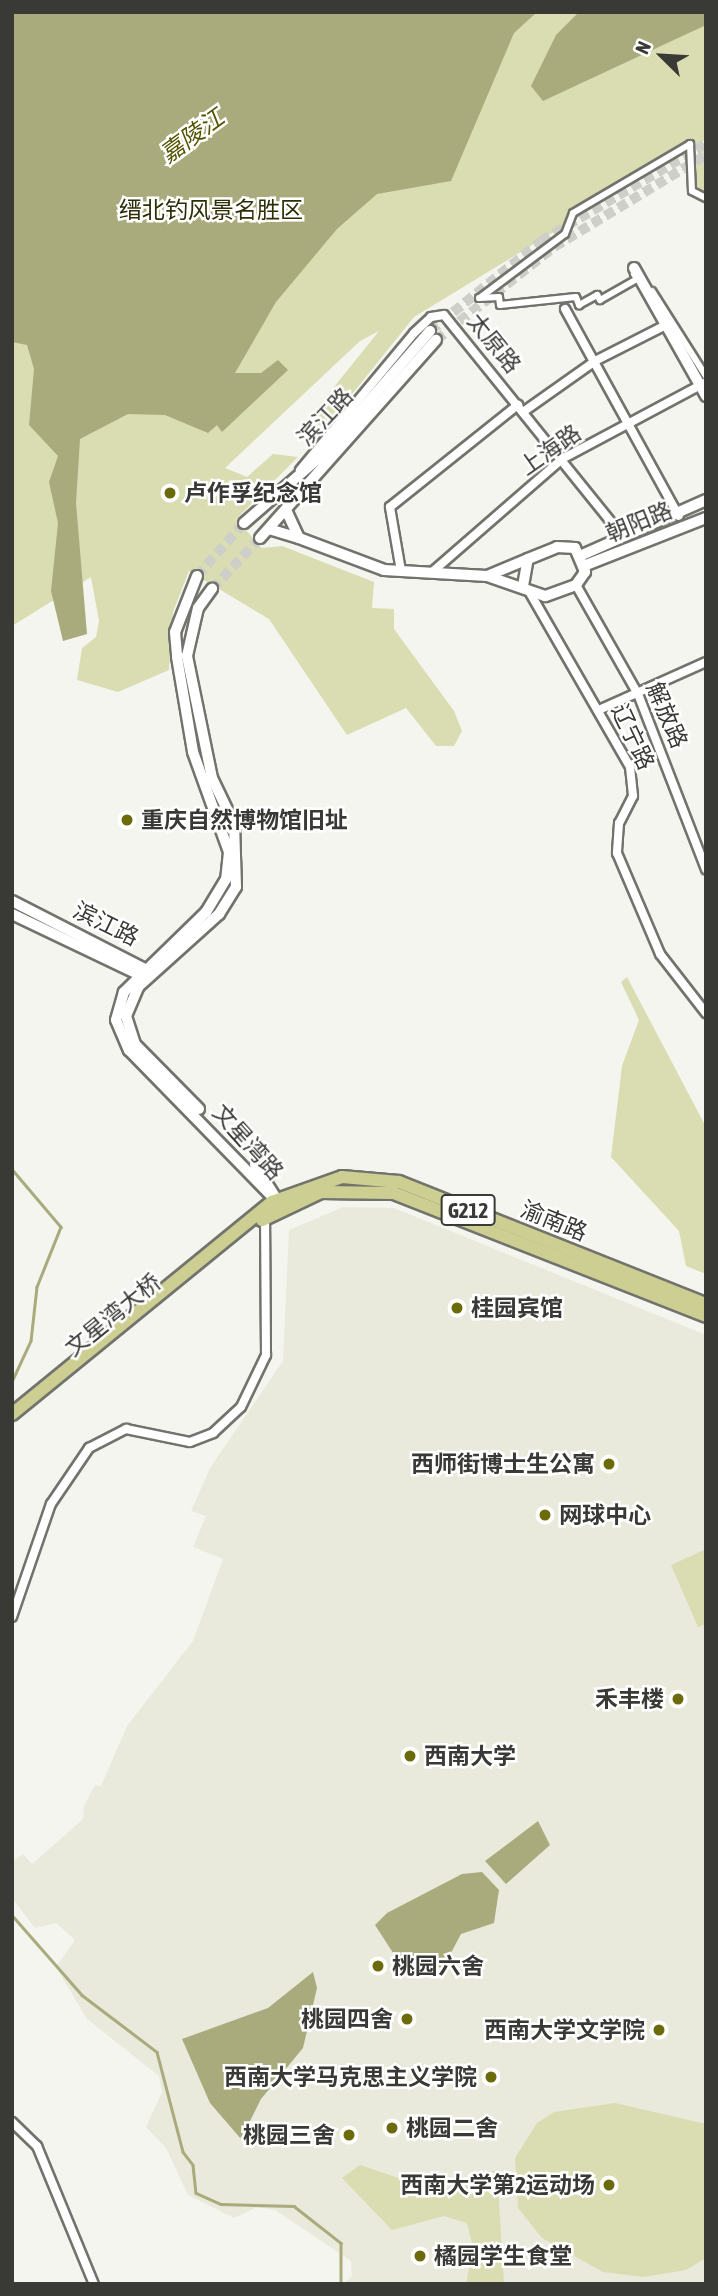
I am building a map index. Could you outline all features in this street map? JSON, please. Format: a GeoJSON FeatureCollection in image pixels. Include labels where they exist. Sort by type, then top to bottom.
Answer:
{"type":"FeatureCollection","features":[{"type":"Feature","properties":{"kind":"highway","name":"渝南路"},"geometry":{"type":"LineString","coordinates":[[237,1235],[277,1201],[342,1177],[399,1182],[706,1304]]}},
{"type":"Feature","properties":{"kind":"highway","name":"渝南路"},"geometry":{"type":"LineString","coordinates":[[237,1235],[265,1217],[277,1201],[342,1189],[394,1193],[706,1316]]}},
{"type":"Feature","properties":{"kind":"highway","name":"文星湾大桥"},"geometry":{"type":"LineString","coordinates":[[12,1414],[237,1235]]}},
{"type":"Feature","properties":{"kind":"highway","name":"文星湾大桥"},"geometry":{"type":"LineString","coordinates":[[12,1425],[237,1235]]}},
{"type":"Feature","properties":{"kind":"main road","name":"滨江路"},"geometry":{"type":"LineString","coordinates":[[244,523],[297,474],[321,456],[433,335],[287,512],[260,538]]}},
{"type":"Feature","properties":{"kind":"main road","name":"文星湾路"},"geometry":{"type":"LineString","coordinates":[[197,576],[176,632],[177,657],[192,752],[224,833],[228,868],[217,900],[149,971],[130,1000],[130,1035],[277,1201]]}},
{"type":"Feature","properties":{"kind":"main road","name":"文星湾路"},"geometry":{"type":"LineString","coordinates":[[212,589],[198,608],[187,656],[204,747],[234,824],[239,869],[219,914],[149,971],[138,976],[118,1003],[116,1020],[124,1042],[255,1174],[277,1201]]}},
{"type":"Feature","properties":{"kind":"main road","name":"滨江路"},"geometry":{"type":"LineString","coordinates":[[16,909],[149,971]]}},
{"type":"Feature","properties":{"kind":"main road","name":"滨江路"},"geometry":{"type":"LineString","coordinates":[[16,909],[138,976]]}},
{"type":"Feature","properties":{"kind":"street"},"geometry":{"type":"LineString","coordinates":[[634,268],[629,269],[637,279],[579,305],[576,297],[500,305],[499,297],[479,298],[565,234],[573,214],[690,144],[692,191],[706,198]]}},
{"type":"Feature","properties":{"kind":"street"},"geometry":{"type":"LineString","coordinates":[[634,268],[664,326],[704,381]]}},
{"type":"Feature","properties":{"kind":"street"},"geometry":{"type":"LineString","coordinates":[[634,268],[704,381],[706,396]]}},
{"type":"Feature","properties":{"kind":"street"},"geometry":{"type":"LineString","coordinates":[[565,309],[679,516]]}},
{"type":"Feature","properties":{"kind":"street","name":"太原路"},"geometry":{"type":"LineString","coordinates":[[297,474],[431,317],[444,315],[458,326],[623,537]]}},
{"type":"Feature","properties":{"kind":"street"},"geometry":{"type":"LineString","coordinates":[[401,571],[390,507],[521,409],[595,361],[664,326]]}},
{"type":"Feature","properties":{"kind":"street","name":"上海路"},"geometry":{"type":"LineString","coordinates":[[431,573],[562,460],[704,381]]}},
{"type":"Feature","properties":{"kind":"street"},"geometry":{"type":"LineString","coordinates":[[270,529],[401,571],[487,576],[545,596],[576,585],[584,560],[623,537],[679,516],[706,500]]}},
{"type":"Feature","properties":{"kind":"street"},"geometry":{"type":"LineString","coordinates":[[287,512],[299,538]]}},
{"type":"Feature","properties":{"kind":"street","name":"朝阳路"},"geometry":{"type":"LineString","coordinates":[[584,560],[706,518]]}},
{"type":"Feature","properties":{"kind":"street"},"geometry":{"type":"LineString","coordinates":[[487,576],[566,546],[584,560]]}},
{"type":"Feature","properties":{"kind":"street"},"geometry":{"type":"LineString","coordinates":[[527,590],[528,559]]}},
{"type":"Feature","properties":{"kind":"street","name":"解放路"},"geometry":{"type":"LineString","coordinates":[[576,585],[638,694],[706,869]]}},
{"type":"Feature","properties":{"kind":"street","name":"辽宁路"},"geometry":{"type":"LineString","coordinates":[[527,590],[601,709],[635,782],[617,853],[660,954],[706,1013]]}},
{"type":"Feature","properties":{"kind":"street"},"geometry":{"type":"LineString","coordinates":[[601,709],[706,662]]}},
{"type":"Feature","properties":{"kind":"street"},"geometry":{"type":"LineString","coordinates":[[12,1617],[51,1504],[89,1448],[126,1429],[190,1442],[213,1433],[241,1407],[266,1355],[265,1217]]}},
{"type":"Feature","properties":{"kind":"street"},"geometry":{"type":"LineString","coordinates":[[12,2122],[37,2146],[94,2284]]}},
{"type":"Feature","properties":{"kind":"shaded area","name":"西南大学"},"geometry":{"type":"Polygon","coordinates":[[[343,1207],[394,1208],[706,1335],[706,2284],[343,2284],[352,2276],[351,2261],[275,2210],[257,2207],[234,2218],[188,2195],[166,2148],[146,2127],[162,2092],[159,2076],[87,2019],[56,1967],[75,1940],[56,1923],[35,1928],[12,1898],[12,1862],[23,1854],[32,1864],[83,1819],[84,1806],[95,1785],[101,1786],[127,1726],[193,1641],[223,1559],[193,1547],[206,1516],[191,1511],[210,1468],[283,1361],[289,1230],[343,1207]]]}},
{"type":"Feature","properties":{"kind":"green space","name":"缙北钓风景名胜区"},"geometry":{"type":"Polygon","coordinates":[[[12,12],[706,12],[706,139],[414,317],[324,429],[301,428],[379,331],[360,341],[225,468],[247,477],[273,454],[298,457],[236,519],[262,548],[282,546],[374,582],[372,608],[394,609],[394,629],[454,711],[462,731],[454,746],[436,746],[406,708],[347,735],[269,619],[189,571],[173,612],[169,670],[118,692],[77,680],[82,648],[96,637],[99,621],[91,577],[12,626],[12,12]]]}},
{"type":"Feature","properties":{"kind":"green space"},"geometry":{"type":"Polygon","coordinates":[[[706,149],[706,198],[699,199],[690,175],[695,156],[706,149]]]}},
{"type":"Feature","properties":{"kind":"green space"},"geometry":{"type":"Polygon","coordinates":[[[627,977],[706,1127],[706,1274],[686,1266],[679,1231],[611,1157],[622,1066],[639,1020],[621,982],[627,977]]]}},
{"type":"Feature","properties":{"kind":"green space"},"geometry":{"type":"Polygon","coordinates":[[[706,1549],[706,1624],[698,1627],[671,1565],[706,1549]]]}},
{"type":"Feature","properties":{"kind":"green space","name":"西南大学第2运动场"},"geometry":{"type":"Polygon","coordinates":[[[615,2103],[706,2124],[706,2258],[686,2270],[643,2277],[603,2272],[542,2238],[518,2208],[515,2158],[537,2123],[554,2112],[615,2103]]]}},
{"type":"Feature","properties":{"kind":"green space"},"geometry":{"type":"Polygon","coordinates":[[[360,2165],[431,2189],[456,2188],[497,2169],[504,2284],[466,2284],[473,2248],[467,2223],[444,2216],[392,2230],[342,2178],[360,2165]]]}},
{"type":"Feature","properties":{"kind":"water","name":"缙北钓风景名胜区"},"geometry":{"type":"Polygon","coordinates":[[[12,12],[537,12],[514,33],[451,181],[377,194],[337,229],[276,302],[235,373],[261,373],[278,360],[288,370],[222,432],[217,425],[208,433],[165,415],[128,414],[80,439],[76,503],[87,634],[63,641],[51,591],[58,523],[49,482],[58,456],[29,425],[34,369],[27,345],[12,342],[12,12]]]}},
{"type":"Feature","properties":{"kind":"water"},"geometry":{"type":"Polygon","coordinates":[[[579,12],[706,12],[706,25],[543,101],[531,86],[556,35],[579,12]]]}},
{"type":"Feature","properties":{"kind":"water"},"geometry":{"type":"Polygon","coordinates":[[[538,1821],[550,1845],[506,1884],[485,1861],[538,1821]]]}},
{"type":"Feature","properties":{"kind":"water"},"geometry":{"type":"Polygon","coordinates":[[[482,1872],[499,1890],[494,1923],[461,1934],[443,1968],[397,1959],[375,1925],[387,1913],[462,1874],[482,1872]]]}},
{"type":"Feature","properties":{"kind":"water"},"geometry":{"type":"Polygon","coordinates":[[[313,1972],[317,1988],[303,2048],[261,2099],[241,2139],[210,2103],[182,2039],[268,2008],[313,1972]]]}},
{"type":"Feature","properties":{"kind":"waterway"},"geometry":{"type":"LineString","coordinates":[[12,1169],[61,1227],[37,1287],[31,1341],[12,1382]]}},
{"type":"Feature","properties":{"kind":"waterway"},"geometry":{"type":"LineString","coordinates":[[12,1915],[82,1995],[157,2052],[183,2152],[193,2165],[196,2193],[221,2204],[294,2206],[341,2243],[341,2284]]}},
{"type":"Feature","properties":{"kind":"tunnel"},"geometry":{"type":"LineString","coordinates":[[430,331],[541,241],[706,144]]}},
{"type":"Feature","properties":{"kind":"tunnel"},"geometry":{"type":"LineString","coordinates":[[436,340],[554,247],[706,155]]}},
{"type":"Feature","properties":{"kind":"tunnel"},"geometry":{"type":"LineString","coordinates":[[197,576],[244,523]]}},
{"type":"Feature","properties":{"kind":"tunnel"},"geometry":{"type":"LineString","coordinates":[[212,589],[260,538]]}},
{"type":"Feature","properties":{"kind":"place","name":"卢作孚纪念馆"},"geometry":{"type":"Point","coordinates":[170,493]}},
{"type":"Feature","properties":{"kind":"place","name":"重庆自然博物馆旧址"},"geometry":{"type":"Point","coordinates":[127,820]}},
{"type":"Feature","properties":{"kind":"place","name":"桂园宾馆"},"geometry":{"type":"Point","coordinates":[457,1308]}},
{"type":"Feature","properties":{"kind":"place","name":"西师街博士生公寓"},"geometry":{"type":"Point","coordinates":[609,1464]}},
{"type":"Feature","properties":{"kind":"place","name":"网球中心"},"geometry":{"type":"Point","coordinates":[545,1515]}},
{"type":"Feature","properties":{"kind":"place","name":"禾丰楼"},"geometry":{"type":"Point","coordinates":[678,1699]}},
{"type":"Feature","properties":{"kind":"place","name":"西南大学"},"geometry":{"type":"Point","coordinates":[410,1756]}},
{"type":"Feature","properties":{"kind":"place","name":"桃园六舍"},"geometry":{"type":"Point","coordinates":[378,1966]}},
{"type":"Feature","properties":{"kind":"place","name":"桃园四舍"},"geometry":{"type":"Point","coordinates":[407,2019]}},
{"type":"Feature","properties":{"kind":"place","name":"西南大学文学院"},"geometry":{"type":"Point","coordinates":[659,2030]}},
{"type":"Feature","properties":{"kind":"place","name":"西南大学马克思主义学院"},"geometry":{"type":"Point","coordinates":[491,2077]}},
{"type":"Feature","properties":{"kind":"place","name":"桃园二舍"},"geometry":{"type":"Point","coordinates":[392,2128]}},
{"type":"Feature","properties":{"kind":"place","name":"桃园三舍"},"geometry":{"type":"Point","coordinates":[349,2135]}},
{"type":"Feature","properties":{"kind":"place","name":"西南大学第2运动场"},"geometry":{"type":"Point","coordinates":[609,2185]}},
{"type":"Feature","properties":{"kind":"place","name":"橘园学生食堂"},"geometry":{"type":"Point","coordinates":[420,2256]}},
{"type":"Feature","properties":{"kind":"water label","name":"嘉陵江"},"geometry":{"type":"Point","coordinates":[192,136]}}]}
